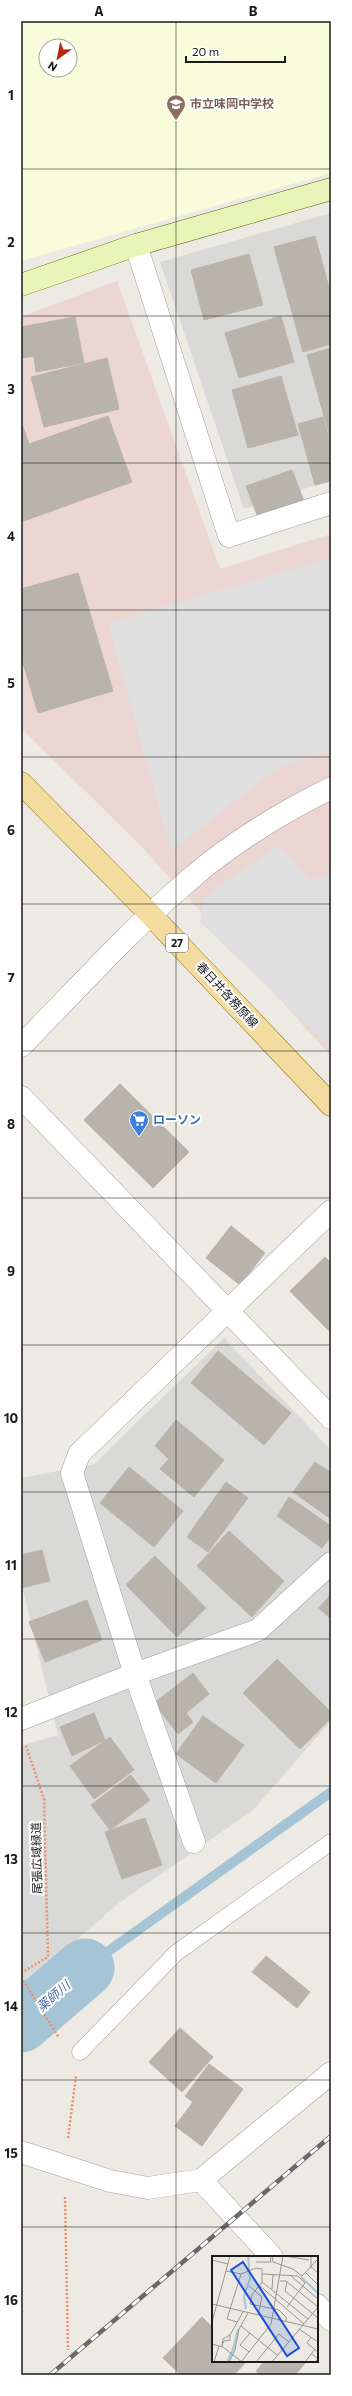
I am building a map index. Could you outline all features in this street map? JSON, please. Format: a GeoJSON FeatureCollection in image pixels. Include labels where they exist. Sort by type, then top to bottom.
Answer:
{"type":"FeatureCollection","features":[{"type":"Feature","properties":{"kind":"main road","name":"春日井各務原線"},"geometry":{"type":"LineString","coordinates":[[21,782],[150,914],[331,1105]]}},
{"type":"Feature","properties":{"kind":"street"},"geometry":{"type":"LineString","coordinates":[[21,285],[136,245],[331,189]]}},
{"type":"Feature","properties":{"kind":"street"},"geometry":{"type":"LineString","coordinates":[[136,245],[229,536],[331,503]]}},
{"type":"Feature","properties":{"kind":"street"},"geometry":{"type":"LineString","coordinates":[[21,1046],[150,914],[190,878],[244,838],[289,809],[331,788]]}},
{"type":"Feature","properties":{"kind":"street"},"geometry":{"type":"LineString","coordinates":[[21,1097],[331,1418]]}},
{"type":"Feature","properties":{"kind":"street"},"geometry":{"type":"LineString","coordinates":[[194,1842],[135,1674],[73,1481],[74,1462],[79,1454],[331,1211]]}},
{"type":"Feature","properties":{"kind":"street"},"geometry":{"type":"LineString","coordinates":[[22,1729],[135,1674],[258,1630],[331,1563]]}},
{"type":"Feature","properties":{"kind":"street"},"geometry":{"type":"LineString","coordinates":[[21,2152],[110,2181],[148,2188],[201,2180],[331,2073]]}},
{"type":"Feature","properties":{"kind":"street"},"geometry":{"type":"LineString","coordinates":[[201,2180],[271,2256]]}},
{"type":"Feature","properties":{"kind":"street"},"geometry":{"type":"LineString","coordinates":[[318,2306],[331,2320]]}},
{"type":"Feature","properties":{"kind":"lane"},"geometry":{"type":"LineString","coordinates":[[80,2052],[176,1953],[331,1842]]}},
{"type":"Feature","properties":{"kind":"path","name":"尾張広域緑道"},"geometry":{"type":"LineString","coordinates":[[21,1972],[48,1957],[44,1799],[22,1729]]}},
{"type":"Feature","properties":{"kind":"path"},"geometry":{"type":"LineString","coordinates":[[21,1977],[59,2039]]}},
{"type":"Feature","properties":{"kind":"shaded area","name":"市立味岡中学校"},"geometry":{"type":"Polygon","coordinates":[[[21,21],[331,21],[331,173],[21,261],[21,21]]]}},
{"type":"Feature","properties":{"kind":"shaded area"},"geometry":{"type":"Polygon","coordinates":[[[331,213],[331,480],[244,509],[160,262],[331,213]]]}},
{"type":"Feature","properties":{"kind":"shaded area"},"geometry":{"type":"Polygon","coordinates":[[[117,281],[220,569],[331,534],[331,1056],[142,847],[21,728],[21,317],[117,281]]]}},
{"type":"Feature","properties":{"kind":"shaded area"},"geometry":{"type":"Polygon","coordinates":[[[331,558],[331,751],[279,767],[171,851],[108,623],[331,558]]]}},
{"type":"Feature","properties":{"kind":"shaded area"},"geometry":{"type":"Polygon","coordinates":[[[278,845],[311,880],[331,874],[331,1048],[200,922],[203,899],[278,845]]]}},
{"type":"Feature","properties":{"kind":"shaded area"},"geometry":{"type":"Polygon","coordinates":[[[224,1338],[331,1450],[331,1527],[328,1531],[331,1537],[331,1721],[252,1811],[119,1903],[21,1988],[21,1746],[58,1735],[21,1582],[21,1478],[94,1464],[224,1338]]]}},
{"type":"Feature","properties":{"kind":"building"},"geometry":{"type":"Polygon","coordinates":[[[315,236],[331,295],[331,344],[303,352],[274,247],[315,236]]]}},
{"type":"Feature","properties":{"kind":"building"},"geometry":{"type":"Polygon","coordinates":[[[249,254],[263,305],[204,320],[191,270],[249,254]]]}},
{"type":"Feature","properties":{"kind":"building"},"geometry":{"type":"Polygon","coordinates":[[[281,316],[294,362],[239,378],[225,333],[281,316]]]}},
{"type":"Feature","properties":{"kind":"building"},"geometry":{"type":"Polygon","coordinates":[[[75,317],[84,363],[36,372],[34,356],[21,358],[21,327],[75,317]]]}},
{"type":"Feature","properties":{"kind":"building"},"geometry":{"type":"Polygon","coordinates":[[[331,348],[331,441],[307,355],[331,348]]]}},
{"type":"Feature","properties":{"kind":"building"},"geometry":{"type":"Polygon","coordinates":[[[107,358],[119,409],[44,427],[31,377],[107,358]]]}},
{"type":"Feature","properties":{"kind":"building"},"geometry":{"type":"Polygon","coordinates":[[[281,376],[298,435],[248,448],[232,390],[281,376]]]}},
{"type":"Feature","properties":{"kind":"building"},"geometry":{"type":"Polygon","coordinates":[[[108,416],[132,482],[21,522],[21,421],[29,444],[108,416]]]}},
{"type":"Feature","properties":{"kind":"building"},"geometry":{"type":"Polygon","coordinates":[[[323,417],[331,447],[331,481],[315,485],[298,424],[323,417]]]}},
{"type":"Feature","properties":{"kind":"building"},"geometry":{"type":"Polygon","coordinates":[[[292,470],[305,504],[259,520],[246,486],[292,470]]]}},
{"type":"Feature","properties":{"kind":"building"},"geometry":{"type":"Polygon","coordinates":[[[78,573],[113,691],[38,713],[21,656],[21,589],[78,573]]]}},
{"type":"Feature","properties":{"kind":"building"},"geometry":{"type":"Polygon","coordinates":[[[120,1084],[189,1152],[153,1188],[84,1120],[120,1084]]]}},
{"type":"Feature","properties":{"kind":"building"},"geometry":{"type":"Polygon","coordinates":[[[231,1226],[265,1253],[240,1285],[206,1258],[231,1226]]]}},
{"type":"Feature","properties":{"kind":"building"},"geometry":{"type":"Polygon","coordinates":[[[325,1257],[331,1263],[331,1333],[290,1291],[325,1257]]]}},
{"type":"Feature","properties":{"kind":"building"},"geometry":{"type":"Polygon","coordinates":[[[218,1351],[291,1413],[264,1445],[191,1383],[218,1351]]]}},
{"type":"Feature","properties":{"kind":"building"},"geometry":{"type":"Polygon","coordinates":[[[176,1420],[224,1460],[194,1497],[160,1469],[169,1459],[155,1446],[176,1420]]]}},
{"type":"Feature","properties":{"kind":"building"},"geometry":{"type":"Polygon","coordinates":[[[315,1462],[331,1473],[331,1519],[293,1492],[315,1462]]]}},
{"type":"Feature","properties":{"kind":"building"},"geometry":{"type":"Polygon","coordinates":[[[129,1467],[183,1511],[154,1547],[100,1503],[129,1467]]]}},
{"type":"Feature","properties":{"kind":"building"},"geometry":{"type":"Polygon","coordinates":[[[226,1482],[248,1498],[208,1552],[187,1537],[226,1482]]]}},
{"type":"Feature","properties":{"kind":"building"},"geometry":{"type":"Polygon","coordinates":[[[289,1497],[331,1526],[331,1536],[322,1548],[277,1516],[289,1497]]]}},
{"type":"Feature","properties":{"kind":"building"},"geometry":{"type":"Polygon","coordinates":[[[229,1531],[284,1581],[252,1617],[197,1566],[229,1531]]]}},
{"type":"Feature","properties":{"kind":"building"},"geometry":{"type":"Polygon","coordinates":[[[42,1550],[50,1581],[21,1588],[21,1555],[42,1550]]]}},
{"type":"Feature","properties":{"kind":"building"},"geometry":{"type":"Polygon","coordinates":[[[155,1556],[206,1608],[177,1637],[126,1585],[155,1556]]]}},
{"type":"Feature","properties":{"kind":"building"},"geometry":{"type":"Polygon","coordinates":[[[331,1594],[331,1619],[319,1608],[331,1594]]]}},
{"type":"Feature","properties":{"kind":"building"},"geometry":{"type":"Polygon","coordinates":[[[87,1600],[102,1640],[45,1662],[29,1622],[87,1600]]]}},
{"type":"Feature","properties":{"kind":"building"},"geometry":{"type":"Polygon","coordinates":[[[277,1659],[331,1712],[331,1718],[300,1749],[243,1693],[277,1659]]]}},
{"type":"Feature","properties":{"kind":"building"},"geometry":{"type":"Polygon","coordinates":[[[193,1673],[209,1694],[186,1713],[193,1722],[178,1734],[154,1703],[193,1673]]]}},
{"type":"Feature","properties":{"kind":"building"},"geometry":{"type":"Polygon","coordinates":[[[94,1713],[105,1740],[72,1756],[60,1727],[94,1713]]]}},
{"type":"Feature","properties":{"kind":"building"},"geometry":{"type":"Polygon","coordinates":[[[203,1716],[244,1745],[216,1783],[176,1754],[203,1716]]]}},
{"type":"Feature","properties":{"kind":"building"},"geometry":{"type":"Polygon","coordinates":[[[110,1737],[134,1770],[94,1799],[70,1766],[110,1737]]]}},
{"type":"Feature","properties":{"kind":"building"},"geometry":{"type":"Polygon","coordinates":[[[131,1775],[150,1800],[110,1830],[91,1805],[131,1775]]]}},
{"type":"Feature","properties":{"kind":"building"},"geometry":{"type":"Polygon","coordinates":[[[145,1818],[162,1865],[122,1879],[105,1832],[145,1818]]]}},
{"type":"Feature","properties":{"kind":"building"},"geometry":{"type":"Polygon","coordinates":[[[266,1956],[310,1992],[297,2008],[252,1972],[266,1956]]]}},
{"type":"Feature","properties":{"kind":"building"},"geometry":{"type":"Polygon","coordinates":[[[180,2028],[213,2057],[182,2092],[149,2062],[180,2028]]]}},
{"type":"Feature","properties":{"kind":"building"},"geometry":{"type":"Polygon","coordinates":[[[209,2064],[243,2089],[202,2146],[175,2126],[193,2102],[185,2096],[209,2064]]]}},
{"type":"Feature","properties":{"kind":"building"},"geometry":{"type":"Polygon","coordinates":[[[202,2317],[212,2327],[212,2362],[246,2362],[234,2375],[181,2375],[163,2358],[202,2317]]]}},
{"type":"Feature","properties":{"kind":"building"},"geometry":{"type":"Polygon","coordinates":[[[264,2362],[306,2362],[295,2375],[261,2375],[256,2371],[264,2362]]]}},
{"type":"Feature","properties":{"kind":"waterway"},"geometry":{"type":"LineString","coordinates":[[85,1968],[331,1792]]}},
{"type":"Feature","properties":{"kind":"waterway","name":"薬師川"},"geometry":{"type":"LineString","coordinates":[[21,2023],[85,1968]]}},
{"type":"Feature","properties":{"kind":"railway"},"geometry":{"type":"LineString","coordinates":[[50,2375],[331,2136]]}},
{"type":"Feature","properties":{"kind":"place","name":"市立味岡中学校"},"geometry":{"type":"Point","coordinates":[176,121]}},
{"type":"Feature","properties":{"kind":"place","name":"ローソン"},"geometry":{"type":"Point","coordinates":[139,1137]}}]}
